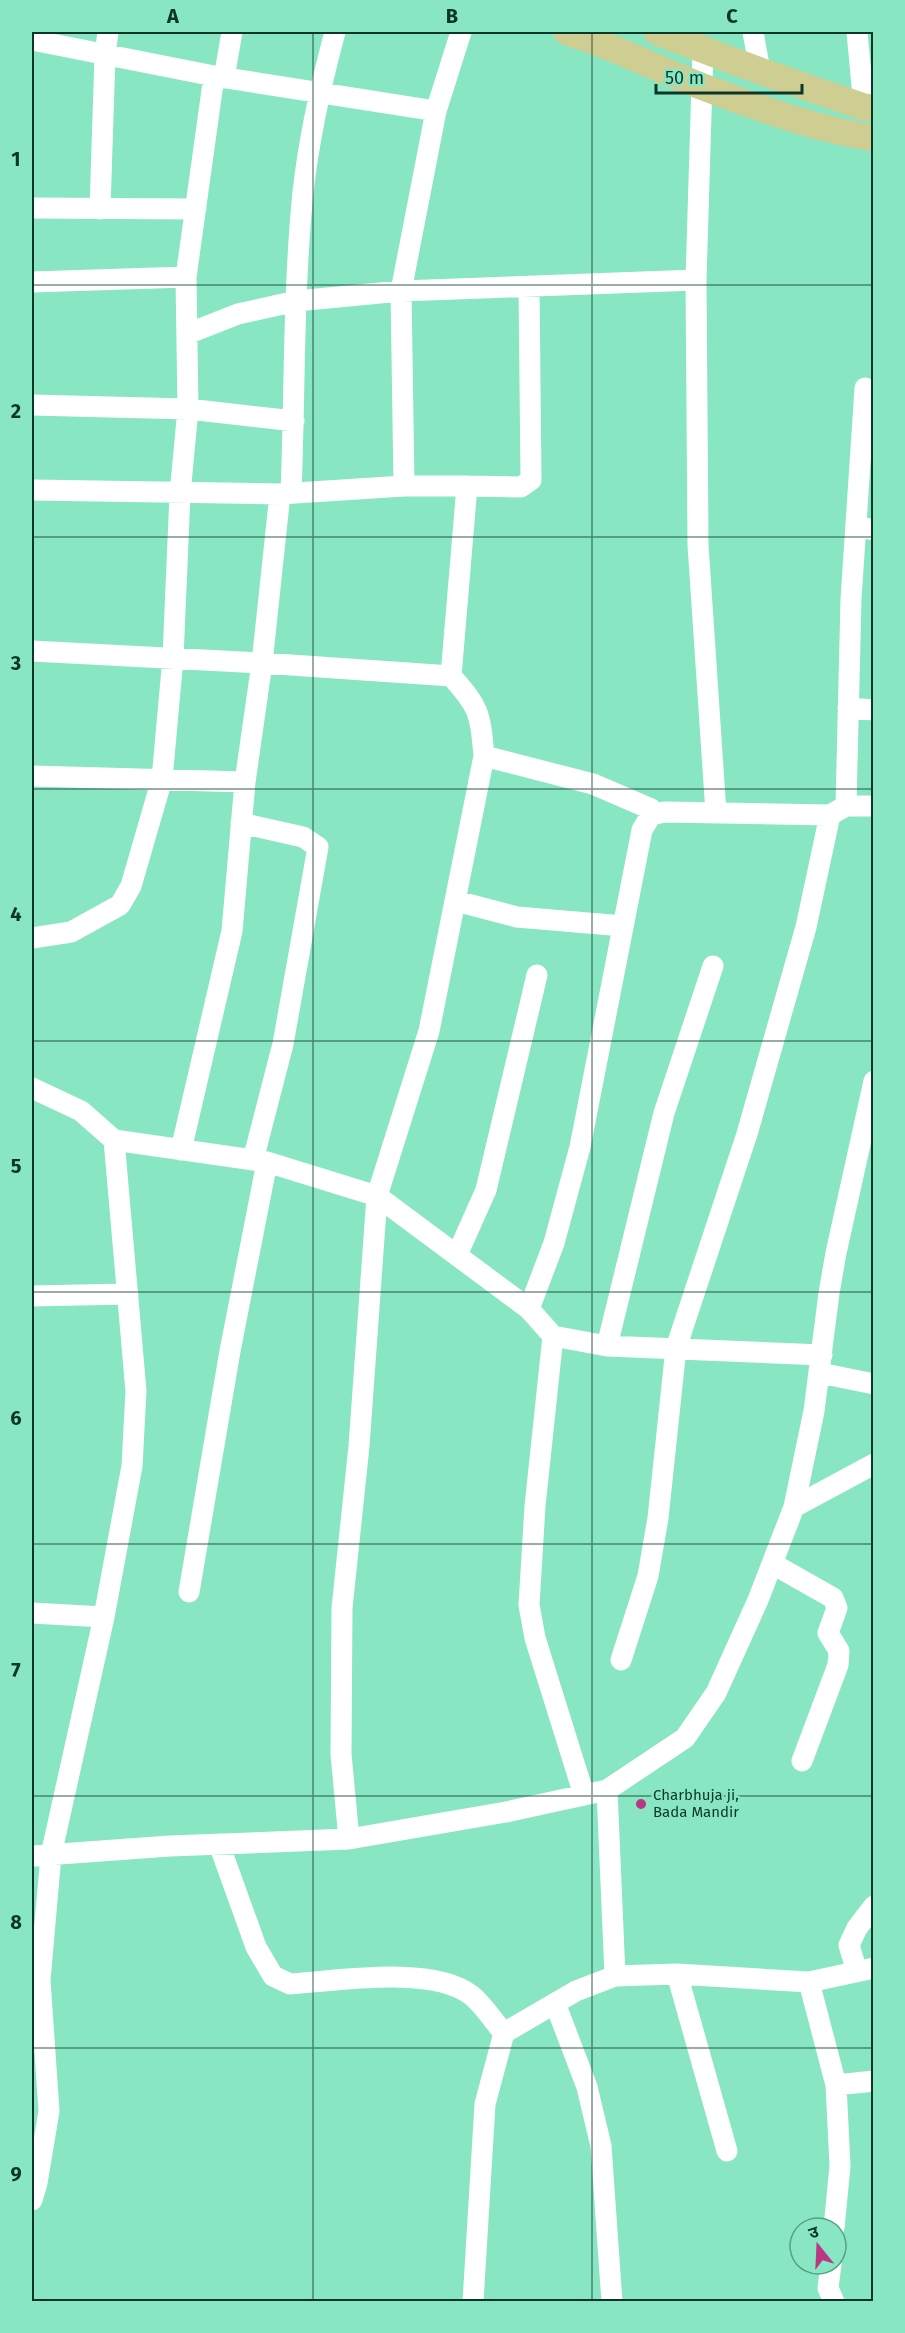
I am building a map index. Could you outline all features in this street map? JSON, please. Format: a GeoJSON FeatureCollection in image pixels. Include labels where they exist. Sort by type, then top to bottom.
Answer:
{"type":"FeatureCollection","features":[{"type":"Feature","properties":{"kind":"main road"},"geometry":{"type":"LineString","coordinates":[[567,32],[600,42],[702,86],[791,117],[853,135],[873,138]]}},
{"type":"Feature","properties":{"kind":"main road"},"geometry":{"type":"LineString","coordinates":[[657,32],[759,71],[869,108]]}},
{"type":"Feature","properties":{"kind":"street"},"geometry":{"type":"LineString","coordinates":[[100,208],[105,55],[108,32]]}},
{"type":"Feature","properties":{"kind":"street"},"geometry":{"type":"LineString","coordinates":[[32,938],[70,932],[120,905],[131,886],[162,779],[173,658],[180,494],[188,409],[186,277],[219,77],[232,32]]}},
{"type":"Feature","properties":{"kind":"street"},"geometry":{"type":"LineString","coordinates":[[181,1150],[232,931],[245,782],[286,494],[294,421],[296,301],[303,192],[319,93],[335,32]]}},
{"type":"Feature","properties":{"kind":"street"},"geometry":{"type":"LineString","coordinates":[[404,486],[401,291],[436,111],[461,32]]}},
{"type":"Feature","properties":{"kind":"street"},"geometry":{"type":"LineString","coordinates":[[753,32],[759,71]]}},
{"type":"Feature","properties":{"kind":"street"},"geometry":{"type":"LineString","coordinates":[[857,32],[869,108]]}},
{"type":"Feature","properties":{"kind":"street"},"geometry":{"type":"LineString","coordinates":[[32,40],[219,77],[436,111]]}},
{"type":"Feature","properties":{"kind":"street"},"geometry":{"type":"LineString","coordinates":[[704,49],[696,280],[698,545],[716,813]]}},
{"type":"Feature","properties":{"kind":"street"},"geometry":{"type":"LineString","coordinates":[[32,208],[196,209]]}},
{"type":"Feature","properties":{"kind":"street"},"geometry":{"type":"LineString","coordinates":[[32,282],[186,277]]}},
{"type":"Feature","properties":{"kind":"street"},"geometry":{"type":"LineString","coordinates":[[187,334],[238,314],[296,301],[401,291],[696,280]]}},
{"type":"Feature","properties":{"kind":"street"},"geometry":{"type":"LineString","coordinates":[[32,490],[286,494],[404,486],[521,487],[531,480],[529,286]]}},
{"type":"Feature","properties":{"kind":"street"},"geometry":{"type":"LineString","coordinates":[[621,1660],[648,1576],[658,1518],[676,1348],[747,1134],[838,811],[848,708],[851,599],[865,528],[865,388]]}},
{"type":"Feature","properties":{"kind":"street"},"geometry":{"type":"LineString","coordinates":[[32,405],[188,409],[294,421]]}},
{"type":"Feature","properties":{"kind":"street"},"geometry":{"type":"LineString","coordinates":[[451,675],[467,486]]}},
{"type":"Feature","properties":{"kind":"street"},"geometry":{"type":"LineString","coordinates":[[32,651],[451,675],[472,699],[480,718],[484,756],[429,1031],[377,1196],[359,1446],[342,1608],[341,1754],[349,1839]]}},
{"type":"Feature","properties":{"kind":"street"},"geometry":{"type":"LineString","coordinates":[[848,708],[873,710]]}},
{"type":"Feature","properties":{"kind":"street"},"geometry":{"type":"LineString","coordinates":[[484,756],[593,784],[651,809],[651,815],[642,830],[580,1147],[554,1243],[530,1309]]}},
{"type":"Feature","properties":{"kind":"street"},"geometry":{"type":"LineString","coordinates":[[32,776],[245,782]]}},
{"type":"Feature","properties":{"kind":"street"},"geometry":{"type":"LineString","coordinates":[[651,815],[665,812],[838,811],[873,806]]}},
{"type":"Feature","properties":{"kind":"street"},"geometry":{"type":"LineString","coordinates":[[189,1592],[260,1161],[318,848],[303,837],[241,823]]}},
{"type":"Feature","properties":{"kind":"street"},"geometry":{"type":"LineString","coordinates":[[456,901],[516,917],[623,926]]}},
{"type":"Feature","properties":{"kind":"street"},"geometry":{"type":"LineString","coordinates":[[607,1346],[664,1113],[713,966]]}},
{"type":"Feature","properties":{"kind":"street"},"geometry":{"type":"LineString","coordinates":[[457,1255],[486,1190],[537,975]]}},
{"type":"Feature","properties":{"kind":"street"},"geometry":{"type":"LineString","coordinates":[[41,1856],[219,1844],[349,1839],[506,1812],[607,1790],[685,1738],[716,1693],[773,1564],[794,1508],[821,1364],[836,1252],[873,1083]]}},
{"type":"Feature","properties":{"kind":"street"},"geometry":{"type":"LineString","coordinates":[[32,1088],[81,1110],[114,1140],[260,1161],[377,1196],[530,1309],[553,1336],[607,1346],[676,1348],[821,1364],[873,1384]]}},
{"type":"Feature","properties":{"kind":"street"},"geometry":{"type":"LineString","coordinates":[[32,2200],[37,2183],[48,2111],[36,1981],[41,1856],[104,1617],[132,1466],[136,1391],[114,1140]]}},
{"type":"Feature","properties":{"kind":"street"},"geometry":{"type":"LineString","coordinates":[[32,1296],[128,1294]]}},
{"type":"Feature","properties":{"kind":"street"},"geometry":{"type":"LineString","coordinates":[[553,1336],[535,1506],[529,1605],[535,1638],[584,1795]]}},
{"type":"Feature","properties":{"kind":"street"},"geometry":{"type":"LineString","coordinates":[[794,1508],[873,1464]]}},
{"type":"Feature","properties":{"kind":"street"},"geometry":{"type":"LineString","coordinates":[[773,1564],[833,1598],[837,1608],[828,1633],[839,1651],[838,1665],[802,1761]]}},
{"type":"Feature","properties":{"kind":"street"},"geometry":{"type":"LineString","coordinates":[[32,1613],[104,1617]]}},
{"type":"Feature","properties":{"kind":"street"},"geometry":{"type":"LineString","coordinates":[[607,1790],[615,1976]]}},
{"type":"Feature","properties":{"kind":"street"},"geometry":{"type":"LineString","coordinates":[[219,1844],[256,1947],[273,1976],[290,1984],[406,1977],[442,1982],[470,1995],[504,2033]]}},
{"type":"Feature","properties":{"kind":"street"},"geometry":{"type":"LineString","coordinates":[[473,2301],[485,2104],[504,2033],[576,1991],[615,1976],[678,1974],[809,1982],[865,1970],[849,1946],[857,1928],[873,1906]]}},
{"type":"Feature","properties":{"kind":"street"},"geometry":{"type":"LineString","coordinates":[[678,1974],[727,2151]]}},
{"type":"Feature","properties":{"kind":"street"},"geometry":{"type":"LineString","coordinates":[[809,1982],[836,2085],[840,2166],[835,2216]]}},
{"type":"Feature","properties":{"kind":"street"},"geometry":{"type":"LineString","coordinates":[[555,2003],[587,2086],[601,2146],[612,2301]]}},
{"type":"Feature","properties":{"kind":"street"},"geometry":{"type":"LineString","coordinates":[[836,2085],[873,2081]]}},
{"type":"Feature","properties":{"kind":"street"},"geometry":{"type":"LineString","coordinates":[[830,2276],[828,2288],[834,2301]]}},
{"type":"Feature","properties":{"kind":"place","name":"Charbhuja ji, Bada Mandir"},"geometry":{"type":"Point","coordinates":[641,1804]}}]}
